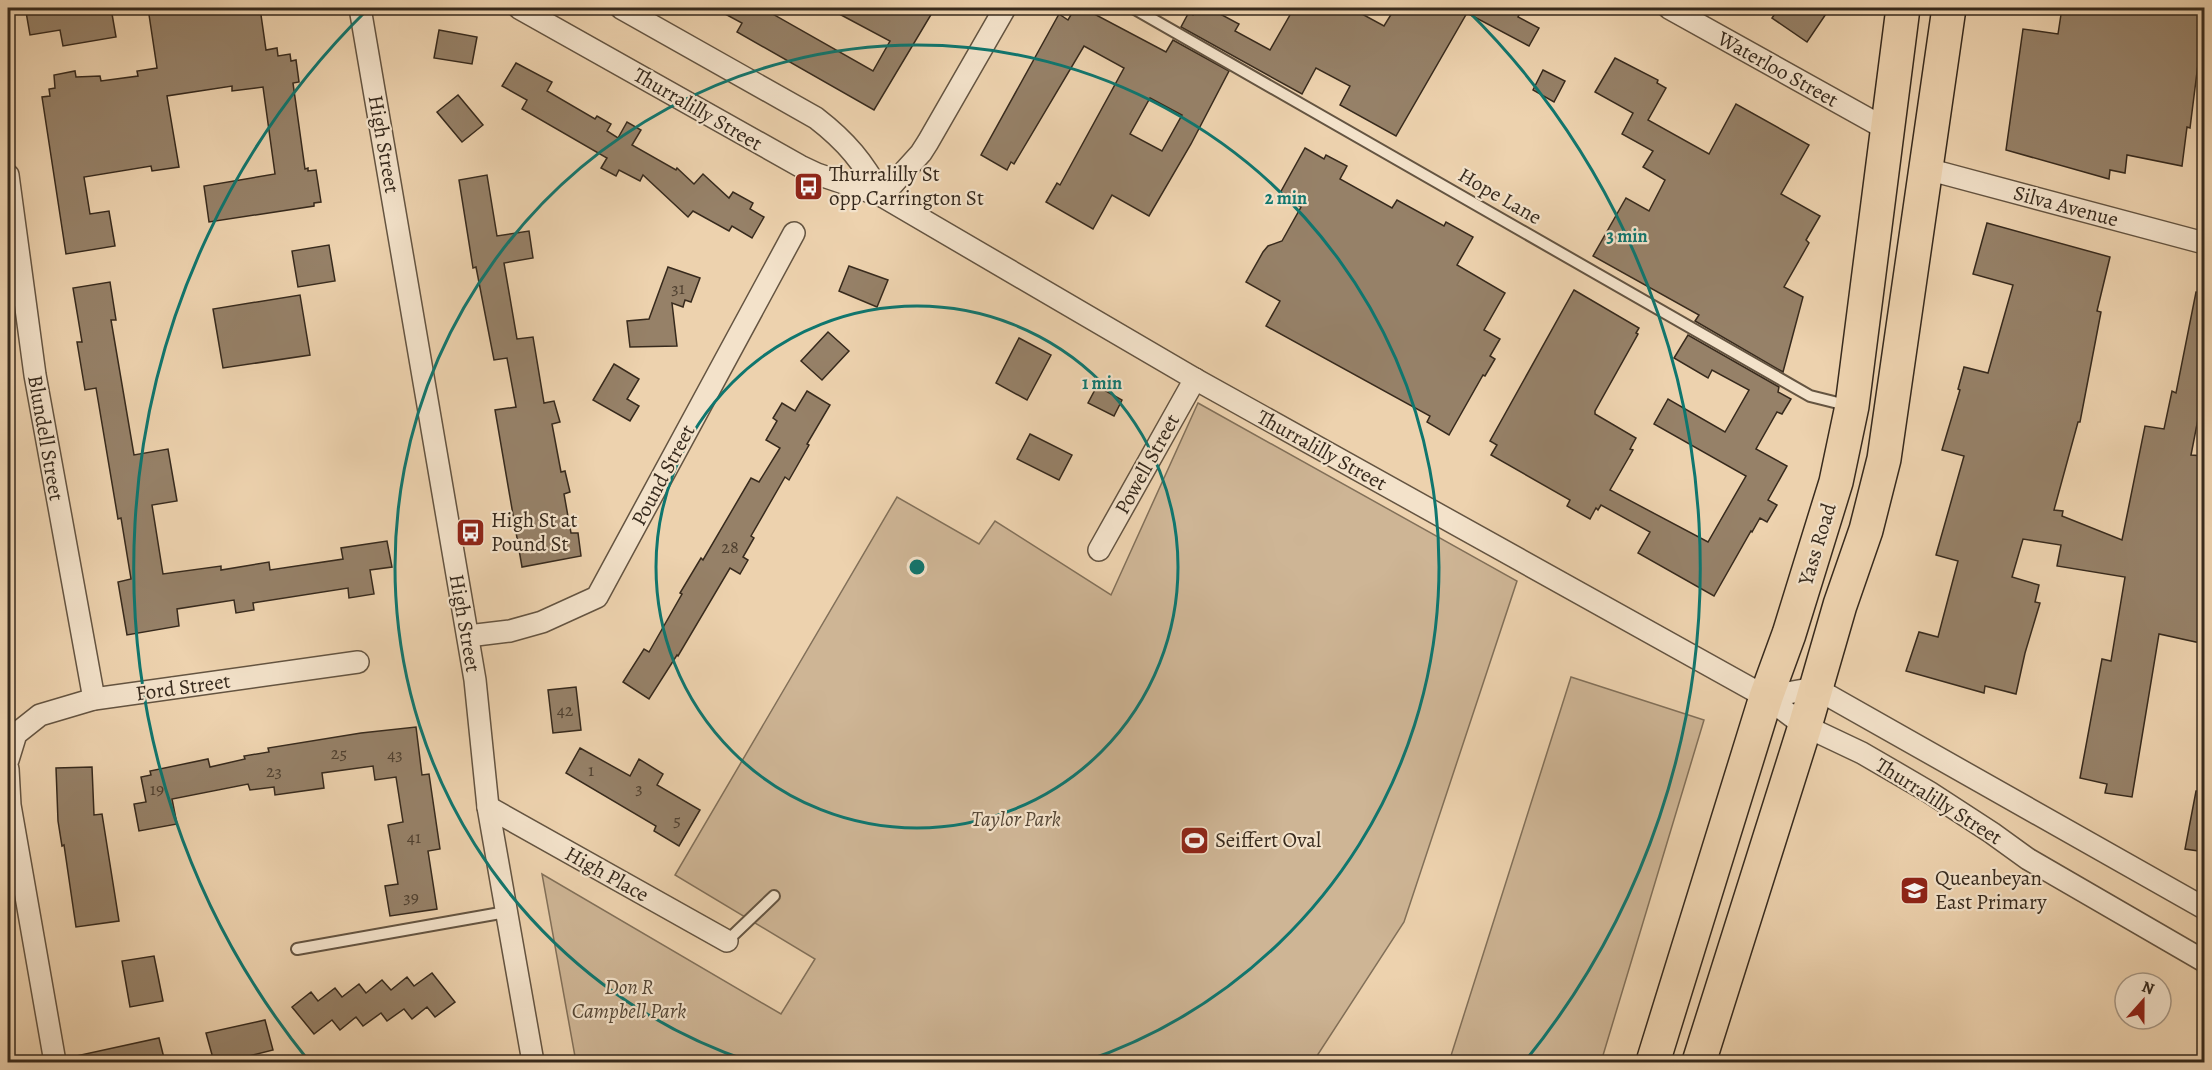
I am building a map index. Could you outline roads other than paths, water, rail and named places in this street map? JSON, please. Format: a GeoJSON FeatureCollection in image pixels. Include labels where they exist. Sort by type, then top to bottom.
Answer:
{"type":"FeatureCollection","features":[{"type":"Feature","properties":{"kind":"main road","name":"Yass Road"},"geometry":{"type":"LineString","coordinates":[[1653,1062],[1829,504],[1852,406],[1904,8]]}},
{"type":"Feature","properties":{"kind":"main road","name":"Yass Road"},"geometry":{"type":"LineString","coordinates":[[1699,1062],[1805,726],[1840,605],[1866,530],[1884,459],[1949,8]]}},
{"type":"Feature","properties":{"kind":"main road"},"geometry":{"type":"LineString","coordinates":[[1888,130],[1927,169]]}},
{"type":"Feature","properties":{"kind":"street","name":"High Street"},"geometry":{"type":"LineString","coordinates":[[360,8],[468,636],[475,680],[488,807],[533,1062]]}},
{"type":"Feature","properties":{"kind":"street","name":"Thurralilly Street"},"geometry":{"type":"LineString","coordinates":[[519,8],[800,166],[882,196],[1195,379],[1766,698],[1805,726],[1862,753],[1929,792],[2028,859],[2205,962]]}},
{"type":"Feature","properties":{"kind":"street","name":"Thurralilly Street"},"geometry":{"type":"LineString","coordinates":[[621,8],[816,118],[843,139],[857,154],[882,196]]}},
{"type":"Feature","properties":{"kind":"street"},"geometry":{"type":"LineString","coordinates":[[882,196],[921,153],[1005,8]]}},
{"type":"Feature","properties":{"kind":"street","name":"Waterloo Street"},"geometry":{"type":"LineString","coordinates":[[1669,8],[1888,130]]}},
{"type":"Feature","properties":{"kind":"street","name":"Silva Avenue"},"geometry":{"type":"LineString","coordinates":[[1927,169],[2205,243]]}},
{"type":"Feature","properties":{"kind":"street","name":"Blundell Street"},"geometry":{"type":"LineString","coordinates":[[8,175],[35,375],[94,699]]}},
{"type":"Feature","properties":{"kind":"street","name":"Pound Street"},"geometry":{"type":"LineString","coordinates":[[468,636],[510,631],[542,622],[597,597],[794,233]]}},
{"type":"Feature","properties":{"kind":"street","name":"Powell Street"},"geometry":{"type":"LineString","coordinates":[[1099,550],[1195,379]]}},
{"type":"Feature","properties":{"kind":"street","name":"Ford Street"},"geometry":{"type":"LineString","coordinates":[[8,760],[12,731],[40,715],[94,699],[357,662]]}},
{"type":"Feature","properties":{"kind":"street","name":"Thurralilly Street"},"geometry":{"type":"LineString","coordinates":[[1815,688],[2205,908]]}},
{"type":"Feature","properties":{"kind":"street"},"geometry":{"type":"LineString","coordinates":[[1766,698],[1815,688]]}},
{"type":"Feature","properties":{"kind":"street"},"geometry":{"type":"LineString","coordinates":[[8,770],[10,805],[55,1062]]}},
{"type":"Feature","properties":{"kind":"street","name":"High Place"},"geometry":{"type":"LineString","coordinates":[[488,807],[727,941]]}},
{"type":"Feature","properties":{"kind":"lane","name":"Hope Lane"},"geometry":{"type":"LineString","coordinates":[[1133,8],[1810,396],[1852,406]]}},
{"type":"Feature","properties":{"kind":"lane"},"geometry":{"type":"LineString","coordinates":[[727,941],[774,896]]}},
{"type":"Feature","properties":{"kind":"lane"},"geometry":{"type":"LineString","coordinates":[[297,949],[506,912]]}},
{"type":"Feature","properties":{"kind":"place","name":"Thurralilly St opp Carrington St"},"geometry":{"type":"Point","coordinates":[808,186]}},
{"type":"Feature","properties":{"kind":"place","name":"High St at Pound St"},"geometry":{"type":"Point","coordinates":[470,532]}},
{"type":"Feature","properties":{"kind":"place","name":"Seiffert Oval"},"geometry":{"type":"Point","coordinates":[1194,840]}},
{"type":"Feature","properties":{"kind":"place","name":"Queanbeyan East Primary"},"geometry":{"type":"Point","coordinates":[1914,890]}},
{"type":"Feature","properties":{"kind":"park label","name":"Taylor Park"},"geometry":{"type":"Point","coordinates":[1016,819]}},
{"type":"Feature","properties":{"kind":"park label","name":"Don R Campbell Park"},"geometry":{"type":"Point","coordinates":[629,999]}}]}
